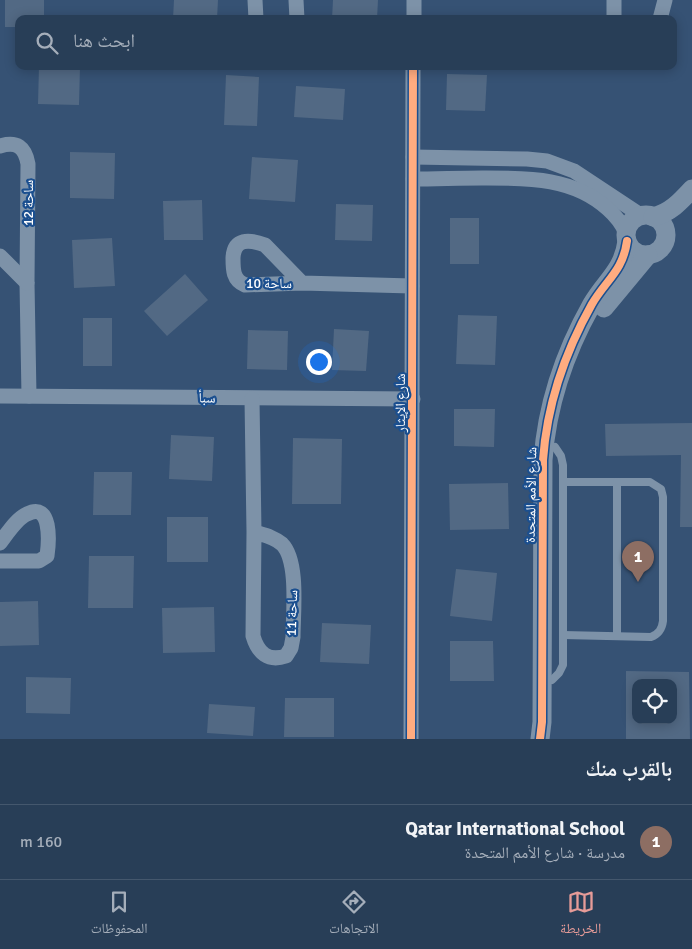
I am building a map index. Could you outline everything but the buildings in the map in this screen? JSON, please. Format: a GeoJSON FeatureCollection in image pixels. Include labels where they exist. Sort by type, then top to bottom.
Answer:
{"type":"FeatureCollection","features":[{"type":"Feature","properties":{"kind":"street"},"geometry":{"type":"LineString","coordinates":[[255,0],[256,15]]}},
{"type":"Feature","properties":{"kind":"street"},"geometry":{"type":"LineString","coordinates":[[296,0],[296,15]]}},
{"type":"Feature","properties":{"kind":"street"},"geometry":{"type":"LineString","coordinates":[[414,0],[414,15]]}},
{"type":"Feature","properties":{"kind":"street"},"geometry":{"type":"LineString","coordinates":[[614,0],[614,15]]}},
{"type":"Feature","properties":{"kind":"street"},"geometry":{"type":"LineString","coordinates":[[661,15],[665,0]]}},
{"type":"Feature","properties":{"kind":"street","name":"شارع الإيثار"},"geometry":{"type":"LineString","coordinates":[[411,739],[413,70]]}},
{"type":"Feature","properties":{"kind":"street","name":"ساحة 12"},"geometry":{"type":"LineString","coordinates":[[0,146],[12,144],[18,146],[27,155],[29,396]]}},
{"type":"Feature","properties":{"kind":"street"},"geometry":{"type":"LineString","coordinates":[[413,157],[527,159],[553,163],[574,171],[662,224],[665,229],[665,240]]}},
{"type":"Feature","properties":{"kind":"street"},"geometry":{"type":"LineString","coordinates":[[413,179],[530,178],[566,184],[604,205],[623,226],[633,250],[642,255],[648,255],[659,250],[673,227],[692,206]]}},
{"type":"Feature","properties":{"kind":"street"},"geometry":{"type":"LineString","coordinates":[[626,237],[627,229],[633,220],[667,212],[676,207],[692,189]]}},
{"type":"Feature","properties":{"kind":"street","name":"شارع الأمم المتحدة"},"geometry":{"type":"LineString","coordinates":[[540,739],[542,722],[543,460],[546,431],[560,372],[573,340],[594,302],[620,267],[625,254],[626,237]]}},
{"type":"Feature","properties":{"kind":"street","name":"شارع الأمم المتحدة"},"geometry":{"type":"LineString","coordinates":[[554,739],[552,717],[553,483],[559,418],[571,375],[582,346],[604,308],[648,255]]}},
{"type":"Feature","properties":{"kind":"street"},"geometry":{"type":"LineString","coordinates":[[0,256],[27,283]]}},
{"type":"Feature","properties":{"kind":"street","name":"ساحة 10"},"geometry":{"type":"LineString","coordinates":[[302,283],[412,286]]}},
{"type":"Feature","properties":{"kind":"street","name":"سبأ"},"geometry":{"type":"LineString","coordinates":[[0,396],[413,399]]}},
{"type":"Feature","properties":{"kind":"street","name":"ساحة 11"},"geometry":{"type":"LineString","coordinates":[[252,399],[253,636],[259,651],[266,656],[278,658],[286,656],[291,648],[293,637],[293,569],[290,555],[283,545],[273,538],[254,532]]}},
{"type":"Feature","properties":{"kind":"street"},"geometry":{"type":"LineString","coordinates":[[0,543],[27,513],[41,513],[46,517],[48,532],[47,556],[39,561],[0,561]]}},
{"type":"Feature","properties":{"kind":"lane"},"geometry":{"type":"LineString","coordinates":[[552,680],[559,673],[562,666],[563,482],[562,460],[555,447]]}},
{"type":"Feature","properties":{"kind":"lane"},"geometry":{"type":"LineString","coordinates":[[562,635],[651,637],[656,636],[662,630],[663,621],[663,493],[658,486],[650,482],[563,482]]}},
{"type":"Feature","properties":{"kind":"lane"},"geometry":{"type":"LineString","coordinates":[[617,482],[617,636]]}},
{"type":"Feature","properties":{"kind":"cycle path"},"geometry":{"type":"LineString","coordinates":[[411,739],[413,70]]}},
{"type":"Feature","properties":{"kind":"cycle path"},"geometry":{"type":"LineString","coordinates":[[540,739],[542,722],[543,460],[545,439],[553,399],[566,360],[592,304],[618,268],[627,241]]}},
{"type":"Feature","properties":{"kind":"place","name":"Qatar International School"},"geometry":{"type":"Point","coordinates":[638,582]}}]}
